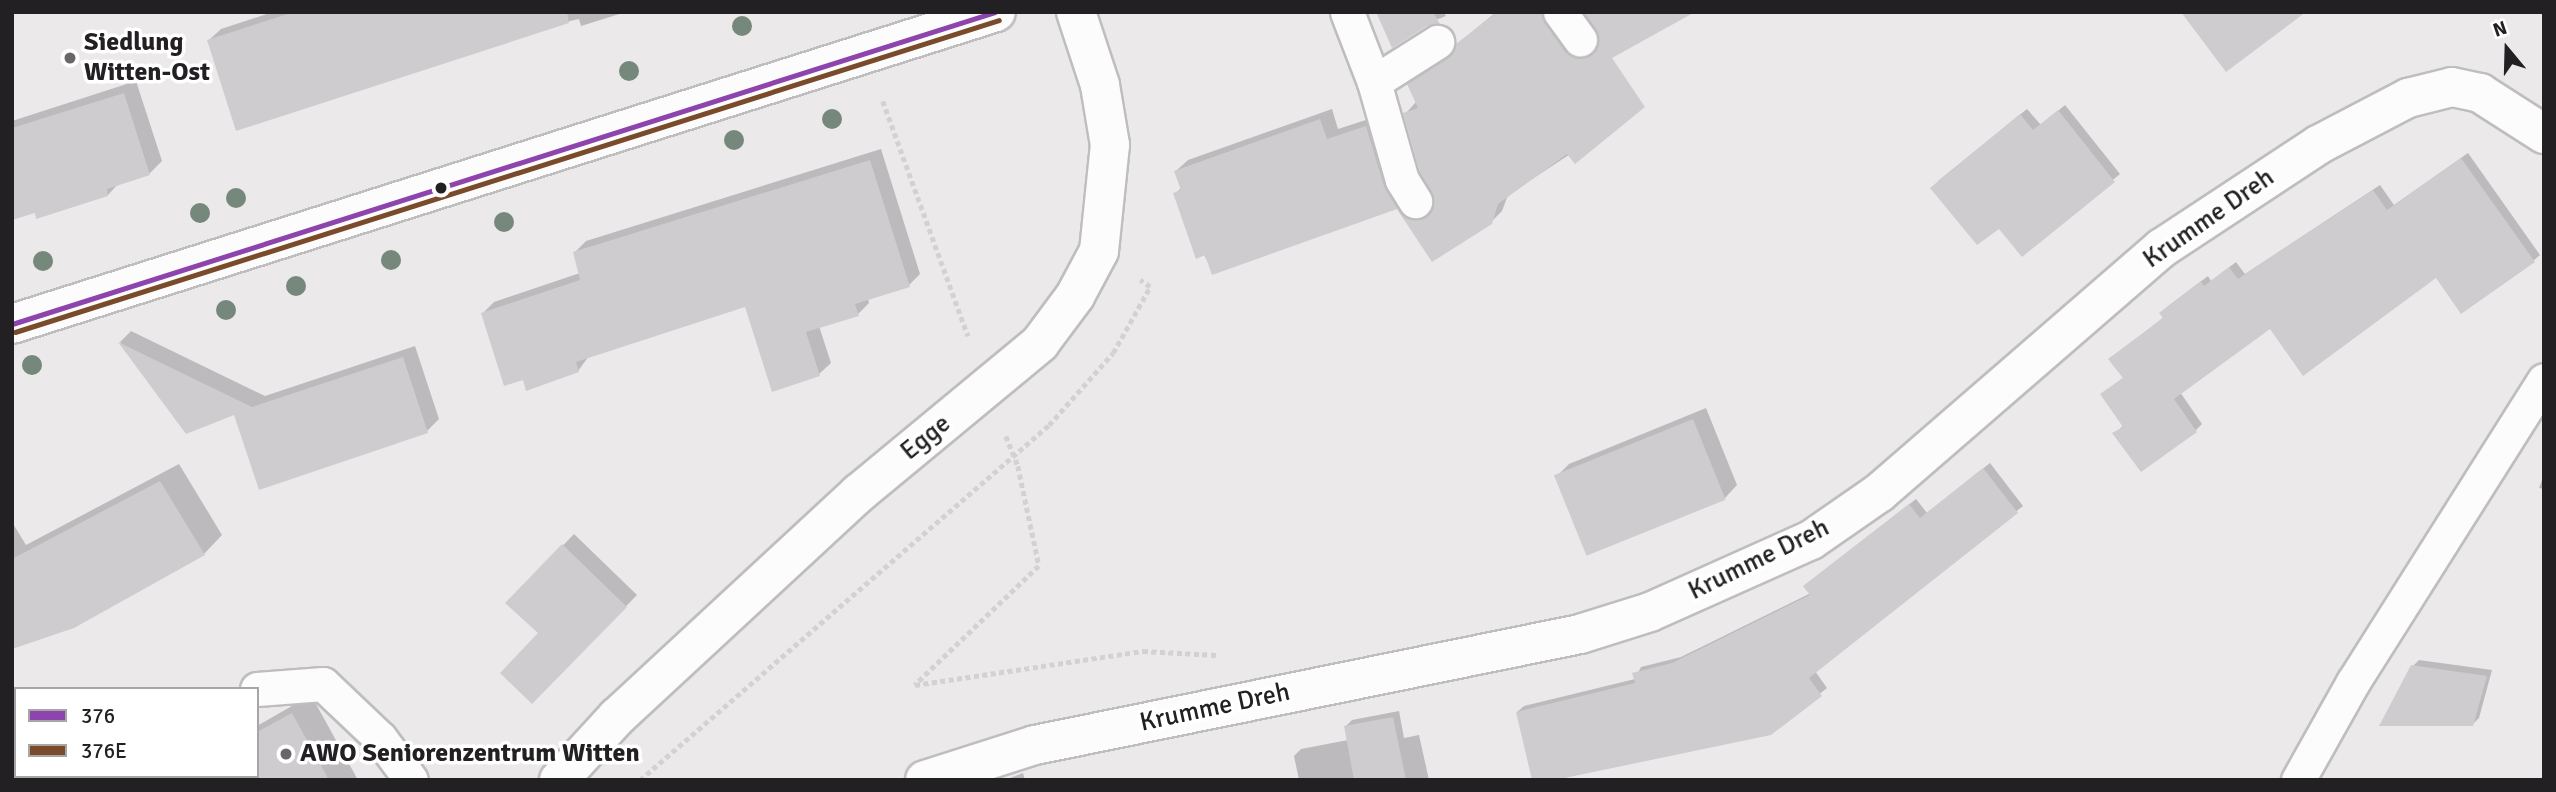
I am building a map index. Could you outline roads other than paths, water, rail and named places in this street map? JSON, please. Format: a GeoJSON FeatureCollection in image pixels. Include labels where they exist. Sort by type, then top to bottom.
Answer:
{"type":"FeatureCollection","features":[{"type":"Feature","properties":{"kind":"street"},"geometry":{"type":"LineString","coordinates":[[12,324],[996,12]]}},
{"type":"Feature","properties":{"kind":"street","name":"Egge"},"geometry":{"type":"LineString","coordinates":[[559,780],[617,716],[859,493],[1040,343],[1075,296],[1099,251],[1110,145],[1100,85],[1076,12]]}},
{"type":"Feature","properties":{"kind":"street","name":"Krumme Dreh"},"geometry":{"type":"LineString","coordinates":[[925,780],[1035,745],[1580,634],[1650,612],[1811,540],[1879,493],[2162,248],[2308,151],[2408,98],[2452,87],[2480,93],[2544,134]]}},
{"type":"Feature","properties":{"kind":"lane"},"geometry":{"type":"LineString","coordinates":[[1346,12],[1374,82],[1402,180],[1415,201]]}},
{"type":"Feature","properties":{"kind":"lane"},"geometry":{"type":"LineString","coordinates":[[1560,12],[1580,40]]}},
{"type":"Feature","properties":{"kind":"lane"},"geometry":{"type":"LineString","coordinates":[[1374,82],[1437,42]]}},
{"type":"Feature","properties":{"kind":"lane"},"geometry":{"type":"LineString","coordinates":[[2298,780],[2353,682],[2544,380]]}},
{"type":"Feature","properties":{"kind":"lane"},"geometry":{"type":"LineString","coordinates":[[259,689],[323,684],[380,738],[411,780]]}},
{"type":"Feature","properties":{"kind":"place","name":"Siedlung Witten-Ost"},"geometry":{"type":"Point","coordinates":[70,58]}},
{"type":"Feature","properties":{"kind":"place","name":"AWO Seniorenzentrum Witten"},"geometry":{"type":"Point","coordinates":[286,754]}}]}
